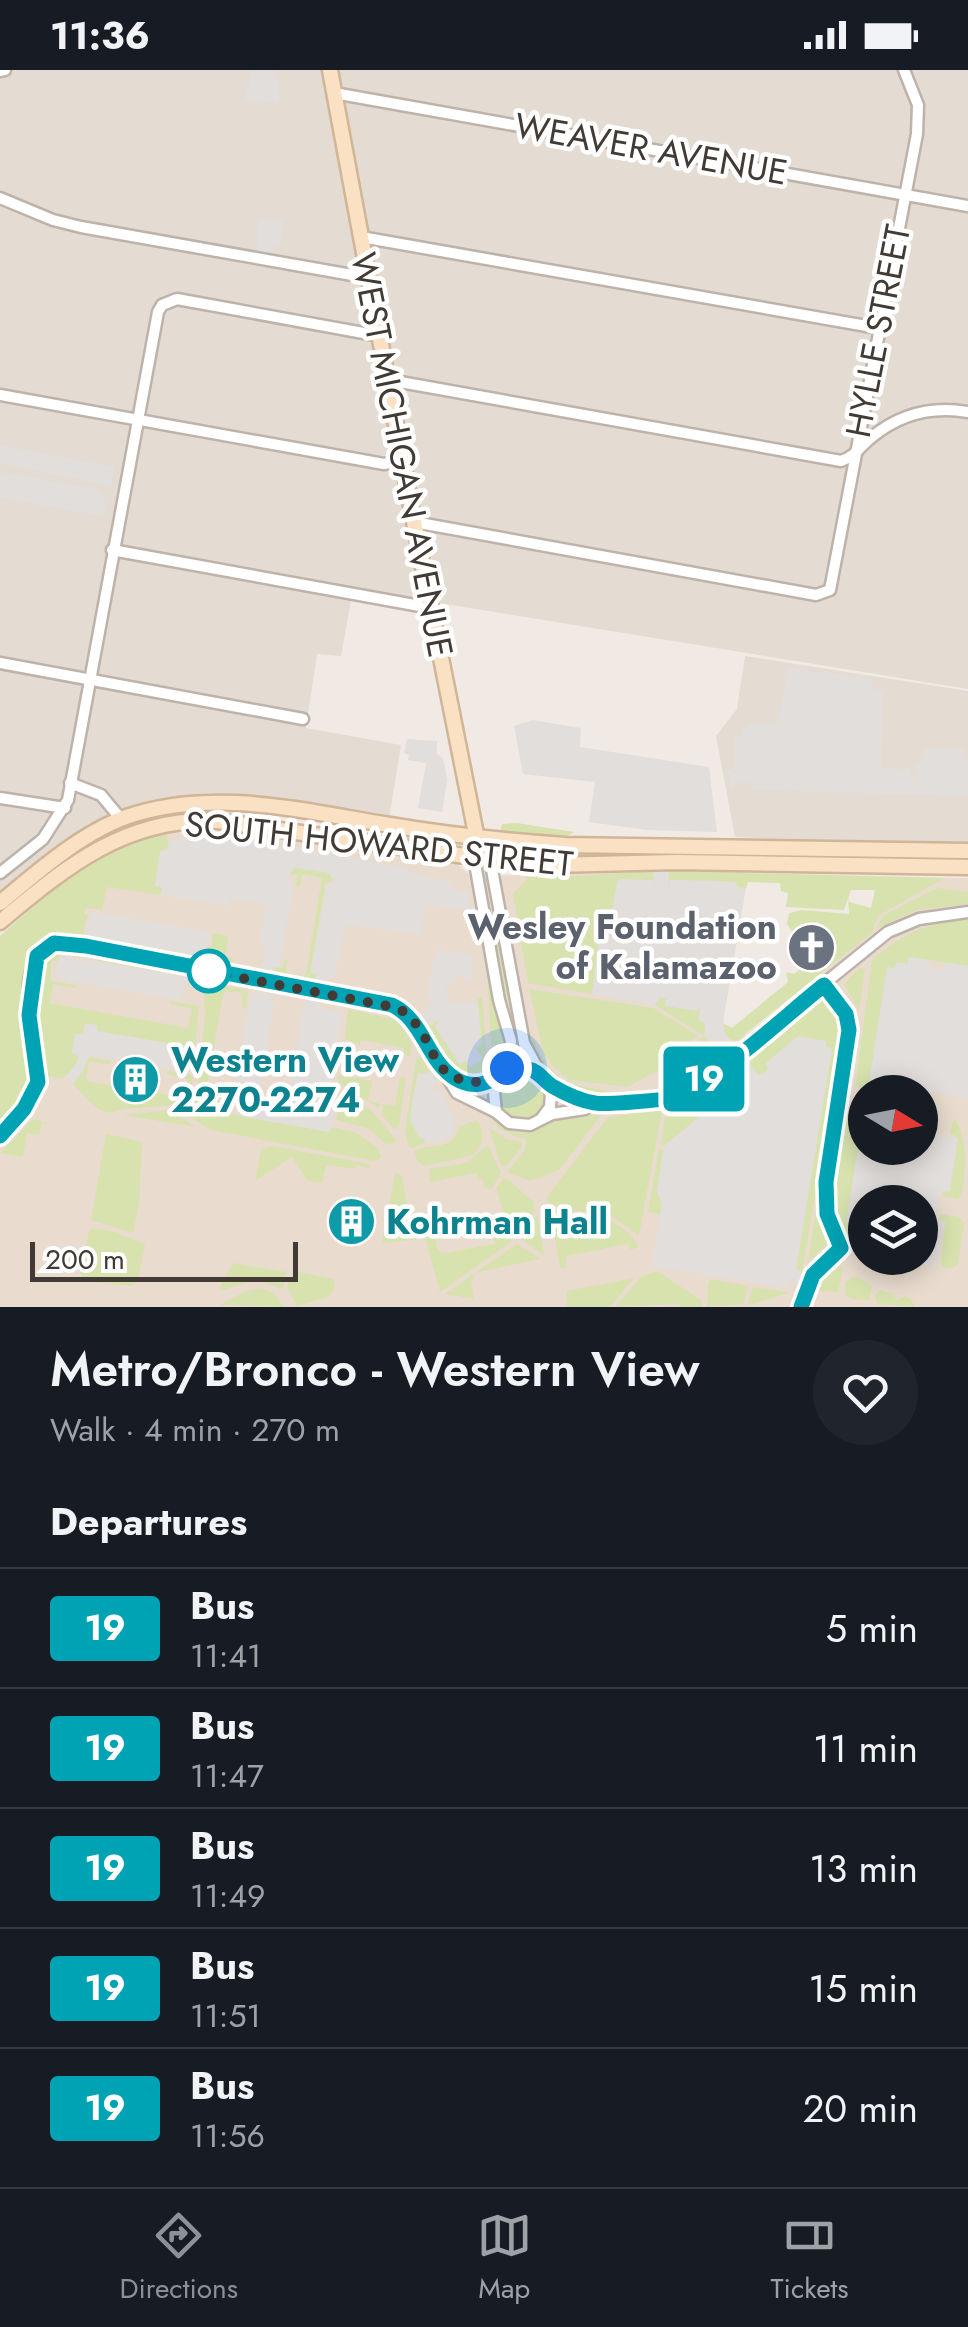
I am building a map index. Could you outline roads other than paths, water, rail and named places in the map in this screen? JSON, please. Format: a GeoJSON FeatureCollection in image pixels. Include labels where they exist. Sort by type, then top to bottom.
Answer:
{"type":"FeatureCollection","features":[{"type":"Feature","properties":{"kind":"street","name":"WEST MICHIGAN AVENUE"},"geometry":{"type":"LineString","coordinates":[[330,70],[478,839],[490,859],[524,1043],[546,1081]]}},
{"type":"Feature","properties":{"kind":"street","name":"HYLLE STREET"},"geometry":{"type":"LineString","coordinates":[[414,522],[816,595],[828,592],[834,578],[919,118],[915,93],[904,70]]}},
{"type":"Feature","properties":{"kind":"street","name":"WEAVER AVENUE"},"geometry":{"type":"LineString","coordinates":[[334,93],[968,206]]}},
{"type":"Feature","properties":{"kind":"street"},"geometry":{"type":"LineString","coordinates":[[0,198],[81,227],[368,278]]}},
{"type":"Feature","properties":{"kind":"street"},"geometry":{"type":"LineString","coordinates":[[361,237],[878,328]]}},
{"type":"Feature","properties":{"kind":"street"},"geometry":{"type":"LineString","coordinates":[[0,873],[44,839],[64,808],[136,420],[162,305],[177,299],[210,303],[380,336]]}},
{"type":"Feature","properties":{"kind":"street"},"geometry":{"type":"LineString","coordinates":[[389,380],[836,460],[854,456],[882,429],[910,415],[940,410],[968,412]]}},
{"type":"Feature","properties":{"kind":"street"},"geometry":{"type":"LineString","coordinates":[[0,395],[384,464],[403,462]]}},
{"type":"Feature","properties":{"kind":"street"},"geometry":{"type":"LineString","coordinates":[[112,550],[431,608]]}},
{"type":"Feature","properties":{"kind":"street"},"geometry":{"type":"LineString","coordinates":[[0,664],[303,719]]}},
{"type":"Feature","properties":{"kind":"street"},"geometry":{"type":"LineString","coordinates":[[70,783],[101,795],[121,819]]}},
{"type":"Feature","properties":{"kind":"street"},"geometry":{"type":"LineString","coordinates":[[0,798],[64,808]]}},
{"type":"Feature","properties":{"kind":"street","name":"SOUTH HOWARD STREET"},"geometry":{"type":"LineString","coordinates":[[0,903],[64,852],[121,819],[190,802],[224,801],[478,839],[604,845],[968,850]]}},
{"type":"Feature","properties":{"kind":"street","name":"SOUTH HOWARD STREET"},"geometry":{"type":"LineString","coordinates":[[0,922],[96,849],[162,824],[217,821],[552,865],[676,862],[968,867]]}},
{"type":"Feature","properties":{"kind":"street","name":"WEST MICHIGAN AVENUE"},"geometry":{"type":"LineString","coordinates":[[478,839],[472,857],[511,1041],[511,1056],[493,1096],[496,1112]]}},
{"type":"Feature","properties":{"kind":"street"},"geometry":{"type":"LineString","coordinates":[[604,845],[604,864]]}},
{"type":"Feature","properties":{"kind":"street"},"geometry":{"type":"LineString","coordinates":[[441,1066],[460,1081],[484,1082],[524,1068],[594,1103],[663,1100],[732,1060],[888,932],[918,920],[968,912]]}},
{"type":"Feature","properties":{"kind":"street"},"geometry":{"type":"LineString","coordinates":[[0,1136],[24,1109],[38,1082],[30,996],[37,956],[54,943],[392,1005],[410,1018],[450,1085],[464,1098],[496,1112],[515,1126],[526,1126],[562,1112],[585,1110],[594,1103]]}},
{"type":"Feature","properties":{"kind":"street"},"geometry":{"type":"LineString","coordinates":[[541,1120],[551,1102],[546,1081]]}},
{"type":"Feature","properties":{"kind":"place","name":"Wesley Foundation of Kalamazoo"},"geometry":{"type":"Point","coordinates":[812,947]}},
{"type":"Feature","properties":{"kind":"place","name":"Western View 2270-2274"},"geometry":{"type":"Point","coordinates":[136,1080]}},
{"type":"Feature","properties":{"kind":"place","name":"Kohrman Hall"},"geometry":{"type":"Point","coordinates":[351,1222]}}]}
